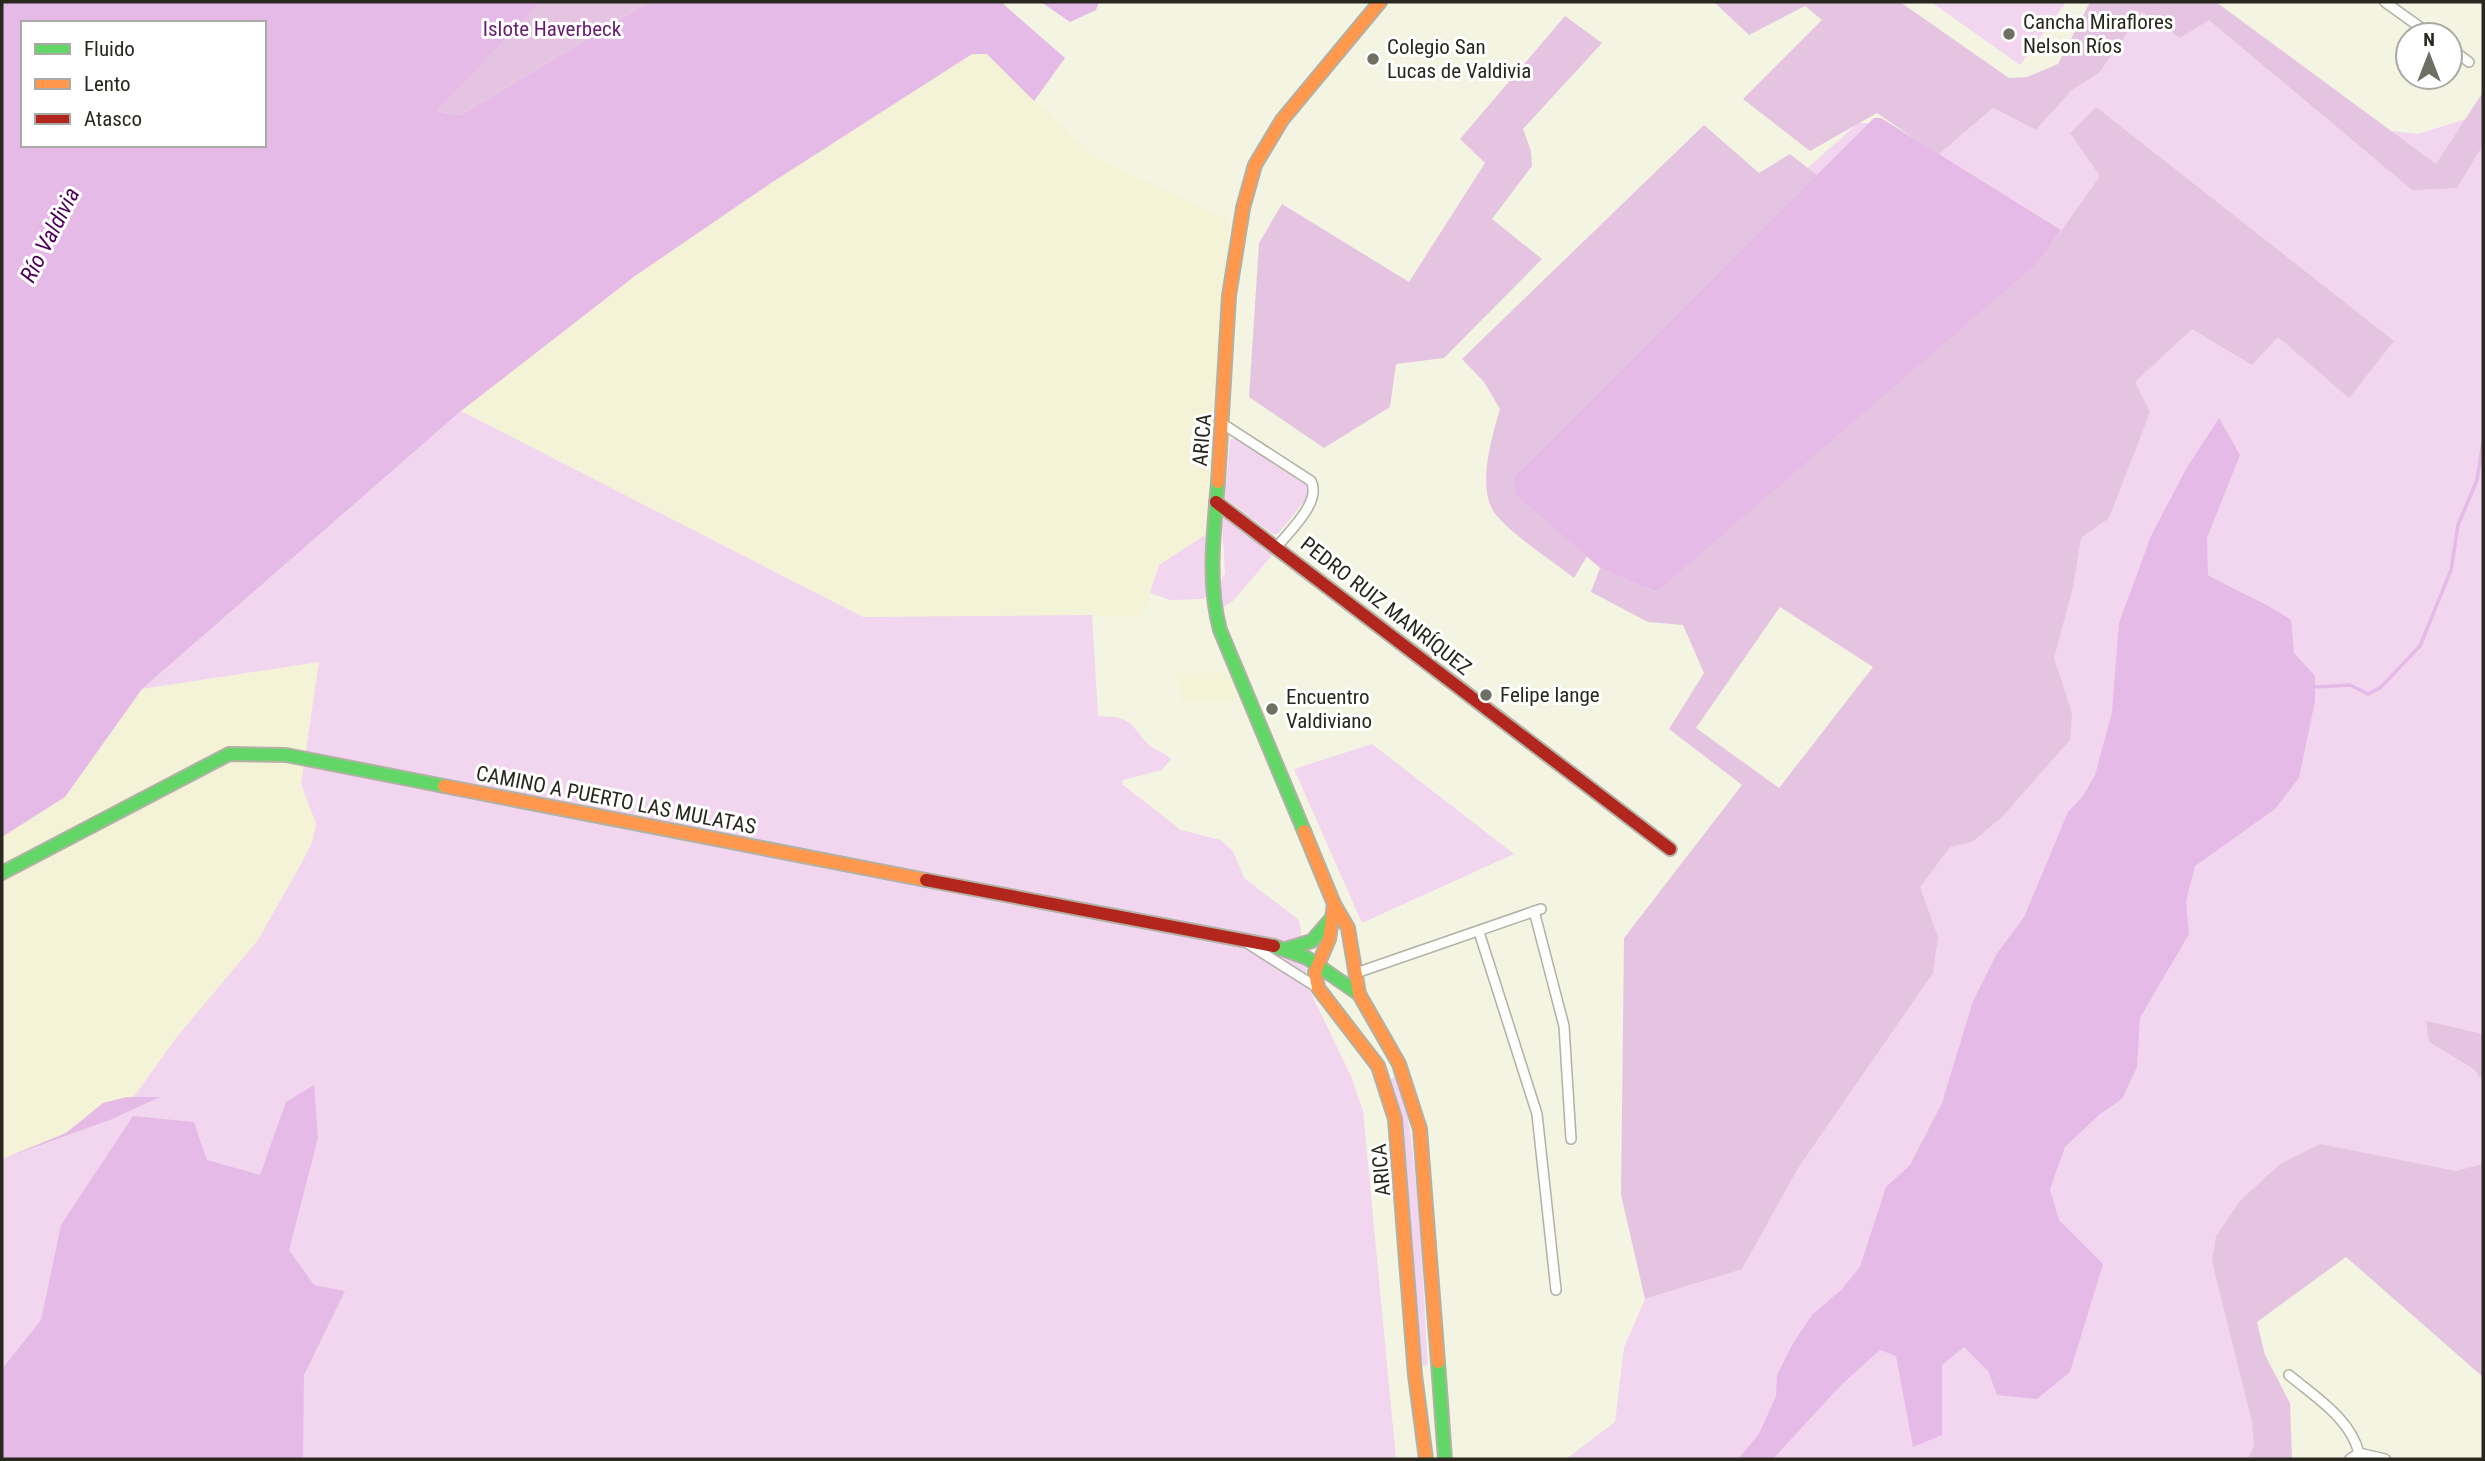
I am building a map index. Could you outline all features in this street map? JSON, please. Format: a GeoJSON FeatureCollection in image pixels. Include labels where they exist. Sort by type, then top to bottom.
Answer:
{"type":"FeatureCollection","features":[{"type":"Feature","properties":{"kind":"main road","name":"ARICA"},"geometry":{"type":"LineString","coordinates":[[1380,2],[1289,111],[1255,165],[1243,208],[1229,296],[1216,502],[1213,604],[1334,910],[1348,928],[1359,994],[1381,1028],[1399,1064],[1420,1129],[1445,1459]]}},
{"type":"Feature","properties":{"kind":"main road","name":"PEDRO RUIZ MANRÍQUEZ"},"geometry":{"type":"LineString","coordinates":[[1216,502],[1670,849]]}},
{"type":"Feature","properties":{"kind":"main road","name":"CAMINO A PUERTO LAS MULATAS"},"geometry":{"type":"LineString","coordinates":[[2,873],[229,754],[286,755],[1246,942],[1289,948],[1319,963],[1359,994]]}},
{"type":"Feature","properties":{"kind":"main road"},"geometry":{"type":"LineString","coordinates":[[1289,948],[1312,941],[1334,910]]}},
{"type":"Feature","properties":{"kind":"main road"},"geometry":{"type":"LineString","coordinates":[[1318,988],[1315,972],[1329,939],[1334,910]]}},
{"type":"Feature","properties":{"kind":"main road","name":"ARICA"},"geometry":{"type":"LineString","coordinates":[[1318,988],[1378,1066],[1395,1119],[1415,1375],[1426,1459]]}},
{"type":"Feature","properties":{"kind":"street"},"geometry":{"type":"LineString","coordinates":[[2385,2],[2411,21]]}},
{"type":"Feature","properties":{"kind":"street"},"geometry":{"type":"LineString","coordinates":[[2464,58],[2469,62]]}},
{"type":"Feature","properties":{"kind":"street","name":"PEDRO RUIZ MANRÍQUEZ"},"geometry":{"type":"LineString","coordinates":[[1223,424],[1311,481],[1314,486],[1313,500],[1277,547]]}},
{"type":"Feature","properties":{"kind":"street"},"geometry":{"type":"LineString","coordinates":[[1356,973],[1538,910],[1564,1026],[1571,1139]]}},
{"type":"Feature","properties":{"kind":"street"},"geometry":{"type":"LineString","coordinates":[[1479,932],[1536,1114],[1556,1290]]}},
{"type":"Feature","properties":{"kind":"street","name":"CAMINO A PUERTO LAS MULATAS"},"geometry":{"type":"LineString","coordinates":[[1246,942],[1318,988]]}},
{"type":"Feature","properties":{"kind":"street"},"geometry":{"type":"LineString","coordinates":[[2289,1375],[2343,1421],[2355,1436],[2359,1452]]}},
{"type":"Feature","properties":{"kind":"street"},"geometry":{"type":"LineString","coordinates":[[2350,1459],[2359,1452],[2385,1459]]}},
{"type":"Feature","properties":{"kind":"shaded area","name":"Cancha Miraflores Nelson Ríos"},"geometry":{"type":"Polygon","coordinates":[[[1931,2],[2066,2],[2020,65],[1931,2]]]}},
{"type":"Feature","properties":{"kind":"shaded area"},"geometry":{"type":"Polygon","coordinates":[[[2142,12],[2209,14],[2367,128],[2418,134],[2466,119],[2483,118],[2483,1274],[2366,1208],[2242,1255],[2272,1459],[1566,1459],[1615,1422],[1624,1347],[1645,1299],[1694,1284],[1915,614],[1646,586],[1638,588],[1612,575],[1539,521],[1497,469],[1802,173],[1858,123],[1876,123],[2060,229],[1938,155],[1993,108],[2036,130],[2072,90],[2099,73],[2142,12]]]}},
{"type":"Feature","properties":{"kind":"shaded area"},"geometry":{"type":"Polygon","coordinates":[[[972,54],[986,54],[1095,157],[1230,220],[1205,535],[1159,565],[1143,616],[863,617],[461,411],[635,276],[771,183],[972,54]]]}},
{"type":"Feature","properties":{"kind":"shaded area"},"geometry":{"type":"Polygon","coordinates":[[[461,411],[863,617],[1092,615],[1098,716],[1123,719],[1132,725],[1150,746],[1171,759],[1162,770],[1123,780],[1122,784],[1181,830],[1221,840],[1233,851],[1244,878],[1299,920],[1309,989],[1351,1076],[1363,1111],[1396,1459],[2,1459],[2,1159],[110,1120],[127,1106],[176,1038],[258,940],[312,843],[316,824],[301,784],[319,662],[142,689],[461,411]]]}},
{"type":"Feature","properties":{"kind":"shaded area"},"geometry":{"type":"Polygon","coordinates":[[[1237,438],[1308,485],[1309,495],[1279,533],[1274,535],[1225,498],[1230,439],[1237,438]]]}},
{"type":"Feature","properties":{"kind":"shaded area"},"geometry":{"type":"Polygon","coordinates":[[[1231,517],[1275,552],[1233,601],[1222,608],[1220,583],[1225,573],[1222,522],[1224,518],[1231,517]]]}},
{"type":"Feature","properties":{"kind":"shaded area"},"geometry":{"type":"Polygon","coordinates":[[[1205,535],[1207,596],[1203,599],[1170,600],[1150,593],[1159,565],[1205,535]]]}},
{"type":"Feature","properties":{"kind":"shaded area"},"geometry":{"type":"Polygon","coordinates":[[[319,662],[301,784],[322,839],[307,875],[254,946],[190,1069],[160,1097],[103,1103],[66,1133],[2,1158],[2,837],[65,797],[142,689],[319,662]]]}},
{"type":"Feature","properties":{"kind":"shaded area"},"geometry":{"type":"Polygon","coordinates":[[[1228,672],[1238,701],[1182,702],[1176,674],[1228,672]]]}},
{"type":"Feature","properties":{"kind":"shaded area"},"geometry":{"type":"Polygon","coordinates":[[[1372,744],[1514,854],[1362,923],[1294,769],[1372,744]]]}},
{"type":"Feature","properties":{"kind":"shaded area"},"geometry":{"type":"Polygon","coordinates":[[[1395,1076],[1403,1094],[1414,1166],[1428,1364],[1425,1366],[1419,1364],[1405,1156],[1390,1080],[1395,1076]]]}},
{"type":"Feature","properties":{"kind":"green space","name":"Islote Haverbeck"},"geometry":{"type":"Polygon","coordinates":[[[541,2],[649,2],[461,115],[435,111],[541,2]]]}},
{"type":"Feature","properties":{"kind":"green space"},"geometry":{"type":"Polygon","coordinates":[[[1714,2],[1900,2],[2009,78],[2027,77],[2058,64],[2090,2],[2216,2],[2436,164],[2483,92],[2483,145],[2457,188],[2412,190],[2209,20],[2180,38],[2142,12],[2099,73],[2072,90],[2036,130],[1993,108],[1938,155],[1877,113],[1810,151],[1743,99],[1822,20],[1805,6],[1749,35],[1714,2]]]}},
{"type":"Feature","properties":{"kind":"green space"},"geometry":{"type":"Polygon","coordinates":[[[1565,16],[1602,43],[1523,129],[1531,151],[1532,166],[1492,219],[1542,259],[1444,358],[1396,364],[1390,407],[1324,448],[1249,397],[1259,243],[1282,204],[1409,282],[1485,163],[1460,139],[1565,16]]]}},
{"type":"Feature","properties":{"kind":"green space"},"geometry":{"type":"Polygon","coordinates":[[[2096,107],[2394,341],[2349,398],[2278,337],[2252,365],[2192,329],[2135,382],[2150,412],[2109,518],[2081,538],[2073,587],[2054,658],[2072,713],[2070,740],[2002,817],[1972,842],[1950,847],[1920,887],[1938,937],[1933,973],[1798,1168],[1742,1269],[1645,1299],[1621,1195],[1624,938],[1742,785],[1669,729],[1704,673],[1683,625],[1648,622],[1591,592],[1600,568],[1657,592],[2039,262],[2100,176],[2070,133],[2096,107]],[[1780,607],[1696,728],[1779,788],[1873,667],[1780,607]]]}},
{"type":"Feature","properties":{"kind":"green space"},"geometry":{"type":"Polygon","coordinates":[[[1704,125],[1759,173],[1790,154],[1817,175],[1514,477],[1515,494],[1587,556],[1574,578],[1514,532],[1490,505],[1487,493],[1487,464],[1500,409],[1484,382],[1462,359],[1704,125]]]}},
{"type":"Feature","properties":{"kind":"green space"},"geometry":{"type":"Polygon","coordinates":[[[2426,1021],[2483,1034],[2483,1082],[2474,1069],[2429,1042],[2426,1021]]]}},
{"type":"Feature","properties":{"kind":"green space"},"geometry":{"type":"Polygon","coordinates":[[[2320,1144],[2456,1171],[2483,1164],[2483,1377],[2346,1257],[2257,1322],[2265,1355],[2290,1403],[2292,1459],[2248,1459],[2254,1446],[2252,1422],[2212,1261],[2216,1236],[2240,1201],[2280,1164],[2320,1144]]]}},
{"type":"Feature","properties":{"kind":"water","name":"Río Valdivia"},"geometry":{"type":"Polygon","coordinates":[[[2,2],[541,2],[436,111],[461,115],[649,2],[1001,2],[1065,58],[1034,101],[987,54],[972,54],[771,183],[635,276],[461,411],[142,689],[65,797],[2,837],[2,2]]]}},
{"type":"Feature","properties":{"kind":"water"},"geometry":{"type":"Polygon","coordinates":[[[1041,2],[1099,2],[1096,10],[1070,22],[1041,2]]]}},
{"type":"Feature","properties":{"kind":"water"},"geometry":{"type":"Polygon","coordinates":[[[1874,118],[1881,118],[2061,230],[2039,262],[1657,592],[1600,568],[1515,494],[1514,477],[1874,118]]]}},
{"type":"Feature","properties":{"kind":"water"},"geometry":{"type":"Polygon","coordinates":[[[2219,418],[2240,455],[2207,538],[2208,575],[2291,620],[2294,653],[2315,676],[2315,701],[2299,778],[2275,809],[2195,866],[2186,901],[2189,934],[2140,1018],[2137,1067],[2122,1099],[2100,1114],[2065,1147],[2050,1189],[2059,1220],[2103,1264],[2070,1372],[2037,1399],[1997,1395],[1988,1371],[1964,1347],[1942,1365],[1942,1435],[1913,1447],[1896,1356],[1880,1350],[1842,1384],[1773,1459],[1738,1459],[1759,1434],[1776,1396],[1777,1375],[1792,1345],[1812,1315],[1842,1289],[1860,1267],[1886,1187],[1910,1165],[1942,1103],[1973,1001],[1996,955],[2024,917],[2068,812],[2083,796],[2095,775],[2112,712],[2119,623],[2151,536],[2186,469],[2219,418]]]}},
{"type":"Feature","properties":{"kind":"water"},"geometry":{"type":"Polygon","coordinates":[[[314,1085],[318,1138],[289,1250],[314,1285],[345,1291],[304,1375],[303,1459],[2,1459],[2,1369],[41,1320],[61,1225],[133,1116],[194,1122],[207,1160],[260,1175],[286,1102],[314,1085]]]}},
{"type":"Feature","properties":{"kind":"water"},"geometry":{"type":"Polygon","coordinates":[[[127,1097],[160,1097],[110,1120],[2,1159],[66,1133],[103,1103],[127,1097]]]}},
{"type":"Feature","properties":{"kind":"waterway"},"geometry":{"type":"LineString","coordinates":[[2315,687],[2350,685],[2368,694],[2380,688],[2420,646],[2451,570],[2458,525],[2477,480],[2483,442]]}},
{"type":"Feature","properties":{"kind":"traffic: fast"},"geometry":{"type":"LineString","coordinates":[[1218,482],[1213,575],[1220,630],[1304,831]]}},
{"type":"Feature","properties":{"kind":"traffic: fast"},"geometry":{"type":"LineString","coordinates":[[2,873],[229,754],[286,755],[444,786]]}},
{"type":"Feature","properties":{"kind":"traffic: fast"},"geometry":{"type":"LineString","coordinates":[[1289,948],[1312,941],[1331,919]]}},
{"type":"Feature","properties":{"kind":"traffic: fast"},"geometry":{"type":"LineString","coordinates":[[1274,946],[1307,958],[1359,994]]}},
{"type":"Feature","properties":{"kind":"traffic: fast"},"geometry":{"type":"LineString","coordinates":[[1438,1362],[1445,1459]]}},
{"type":"Feature","properties":{"kind":"traffic: slow"},"geometry":{"type":"LineString","coordinates":[[1218,482],[1229,296],[1243,208],[1255,165],[1282,120],[1380,2]]}},
{"type":"Feature","properties":{"kind":"traffic: slow"},"geometry":{"type":"LineString","coordinates":[[444,786],[926,880]]}},
{"type":"Feature","properties":{"kind":"traffic: slow"},"geometry":{"type":"LineString","coordinates":[[1304,831],[1334,904],[1348,928],[1359,994],[1399,1064],[1420,1129],[1438,1362]]}},
{"type":"Feature","properties":{"kind":"traffic: slow"},"geometry":{"type":"LineString","coordinates":[[1334,904],[1329,939],[1315,972],[1318,988],[1378,1066],[1395,1119],[1415,1375],[1426,1459]]}},
{"type":"Feature","properties":{"kind":"traffic: jam"},"geometry":{"type":"LineString","coordinates":[[1216,502],[1670,849]]}},
{"type":"Feature","properties":{"kind":"traffic: jam"},"geometry":{"type":"LineString","coordinates":[[926,880],[1274,946]]}},
{"type":"Feature","properties":{"kind":"place","name":"Cancha Miraflores Nelson Ríos"},"geometry":{"type":"Point","coordinates":[2009,34]}},
{"type":"Feature","properties":{"kind":"place","name":"Colegio San Lucas de Valdivia"},"geometry":{"type":"Point","coordinates":[1373,59]}},
{"type":"Feature","properties":{"kind":"place","name":"Felipe lange"},"geometry":{"type":"Point","coordinates":[1486,695]}},
{"type":"Feature","properties":{"kind":"place","name":"Encuentro Valdiviano"},"geometry":{"type":"Point","coordinates":[1272,709]}}]}
